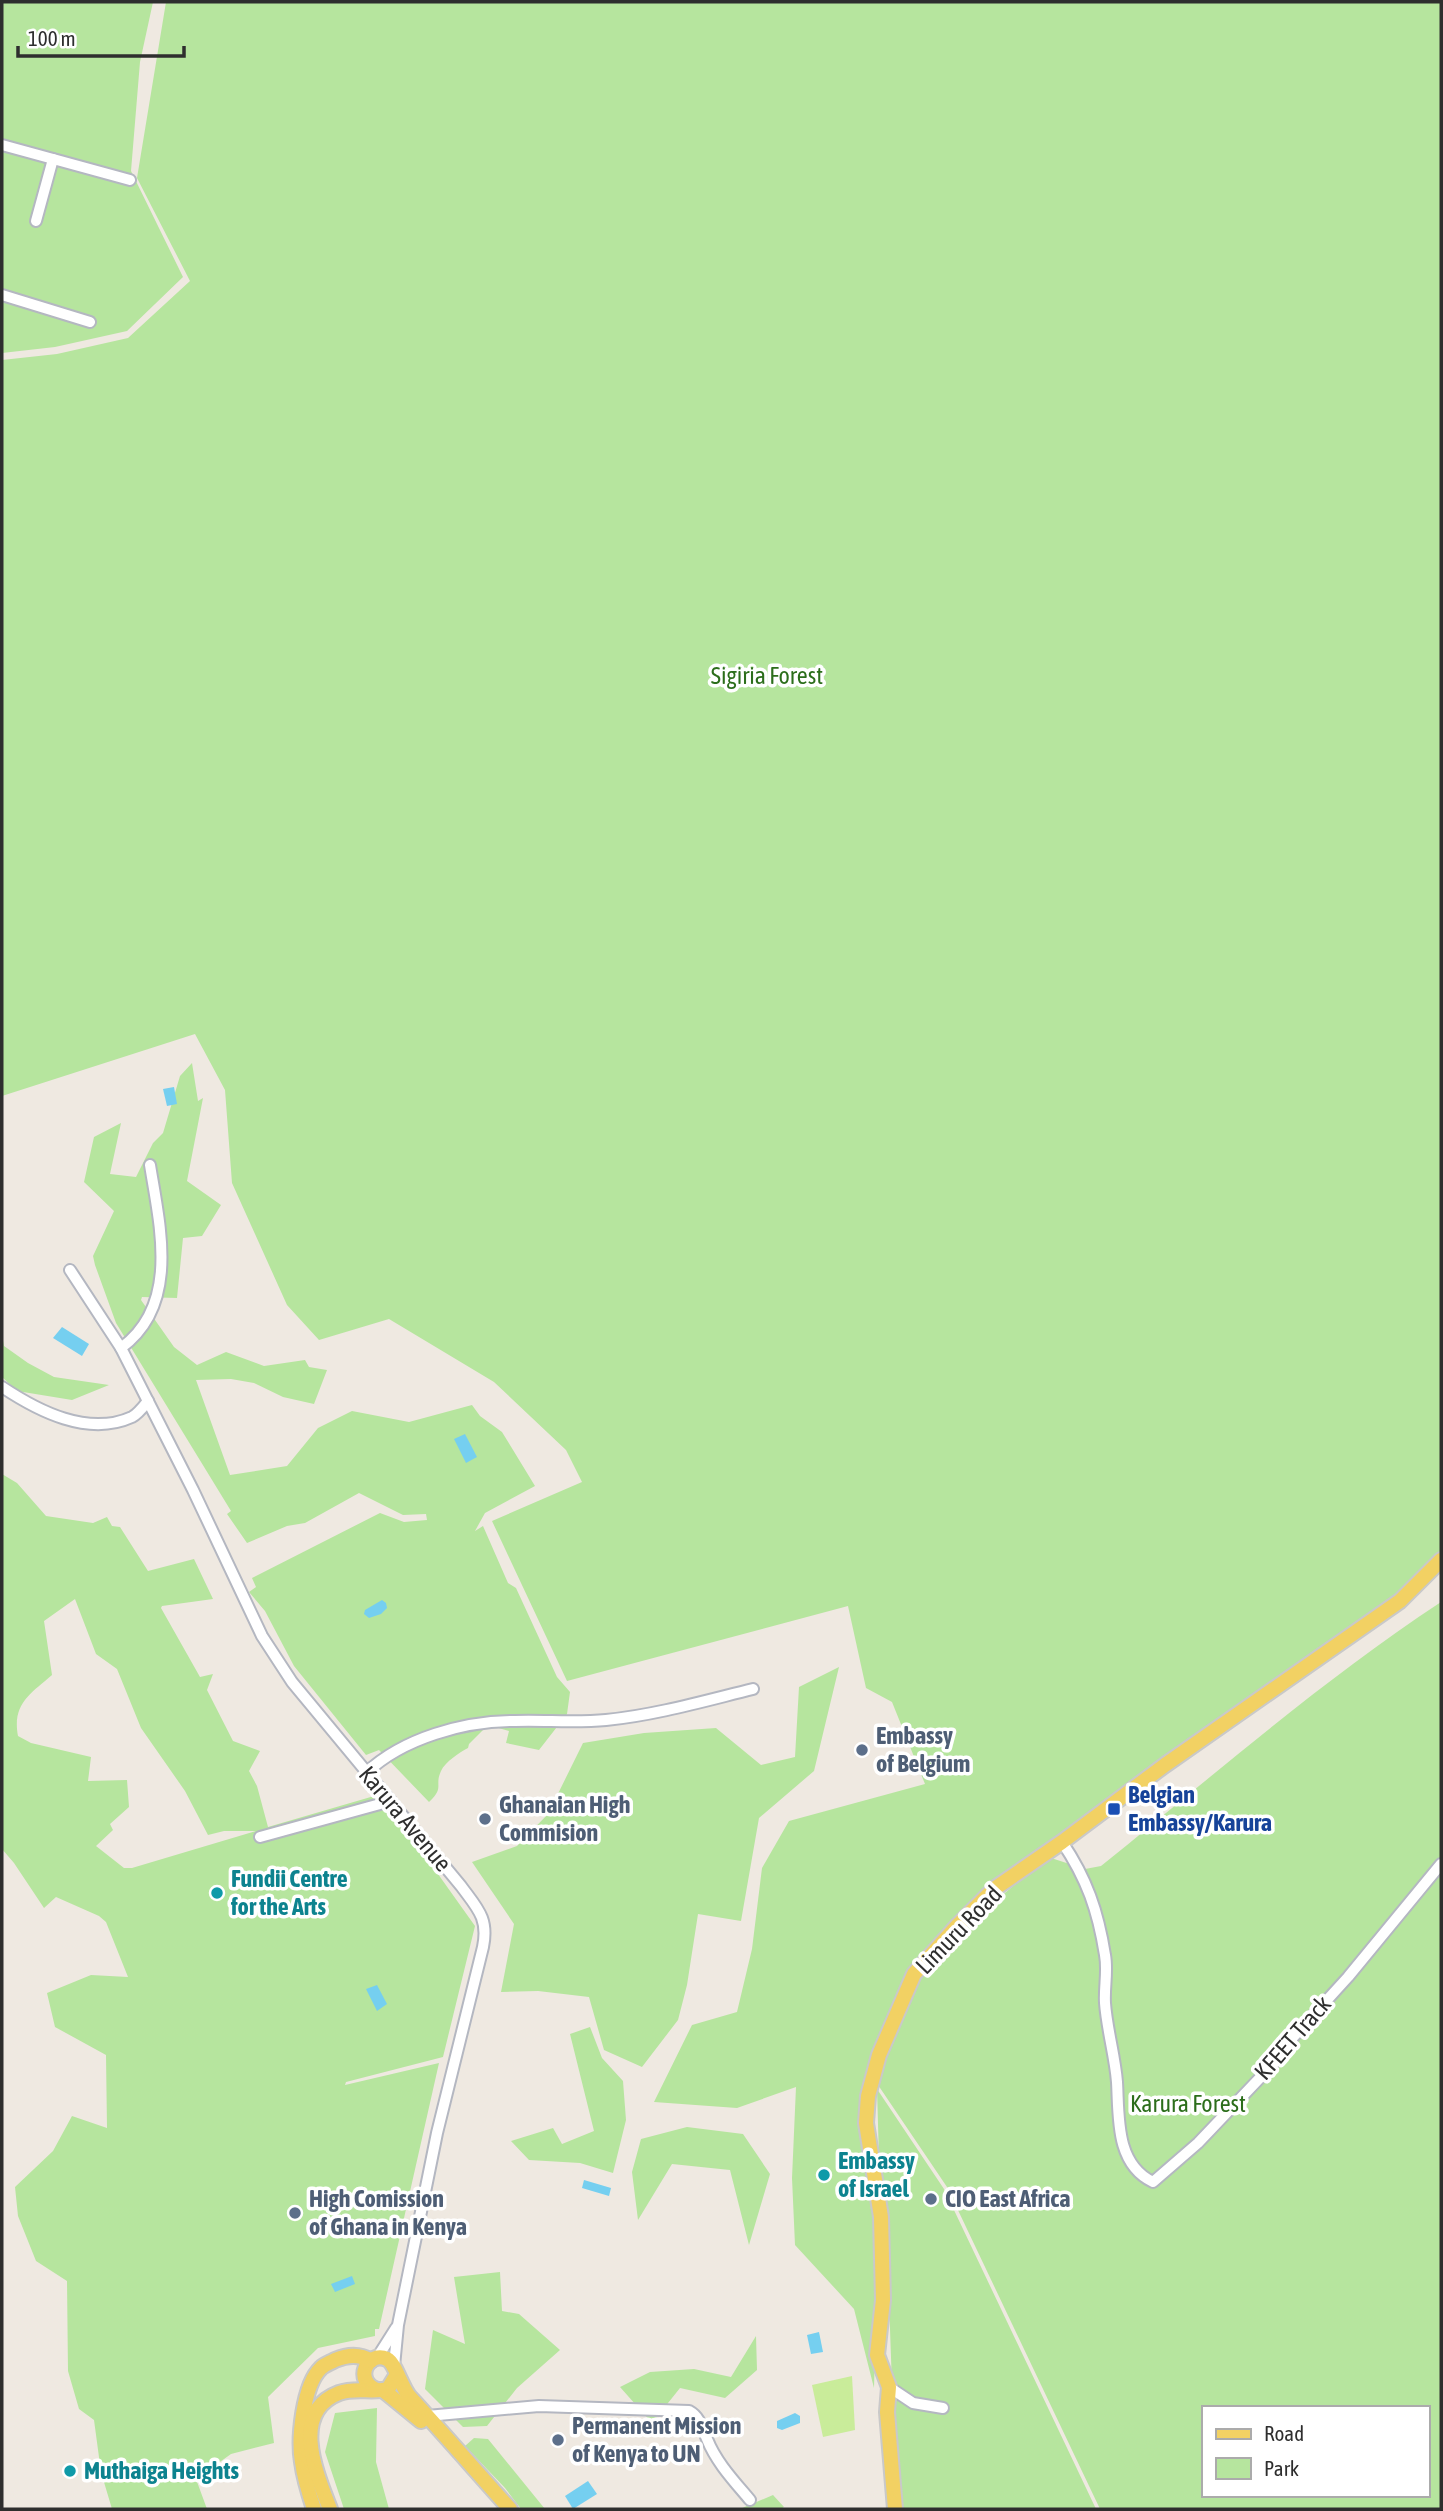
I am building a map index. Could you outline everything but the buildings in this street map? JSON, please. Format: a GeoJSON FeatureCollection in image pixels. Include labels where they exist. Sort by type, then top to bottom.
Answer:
{"type":"FeatureCollection","features":[{"type":"Feature","properties":{"kind":"main road","name":"Limuru Road"},"geometry":{"type":"LineString","coordinates":[[895,2509],[887,2412],[889,2387],[877,2355],[883,2300],[881,2217],[866,2123],[868,2096],[879,2055],[914,1974],[994,1889],[1165,1765],[1400,1601],[1441,1560]]}},
{"type":"Feature","properties":{"kind":"main road"},"geometry":{"type":"LineString","coordinates":[[314,2509],[304,2477],[300,2444],[304,2411],[311,2387],[318,2370],[337,2359],[359,2356],[387,2359],[406,2392],[510,2509]]}},
{"type":"Feature","properties":{"kind":"main road"},"geometry":{"type":"LineString","coordinates":[[374,2359],[365,2369],[368,2385],[412,2411],[502,2509]]}},
{"type":"Feature","properties":{"kind":"main road"},"geometry":{"type":"LineString","coordinates":[[330,2509],[314,2466],[309,2439],[316,2412],[327,2400],[339,2393],[380,2390],[392,2385],[395,2371]]}},
{"type":"Feature","properties":{"kind":"street"},"geometry":{"type":"LineString","coordinates":[[2,145],[130,180]]}},
{"type":"Feature","properties":{"kind":"street"},"geometry":{"type":"LineString","coordinates":[[36,221],[53,159]]}},
{"type":"Feature","properties":{"kind":"street"},"geometry":{"type":"LineString","coordinates":[[2,295],[90,322]]}},
{"type":"Feature","properties":{"kind":"street"},"geometry":{"type":"LineString","coordinates":[[123,1353],[156,1303],[161,1280],[160,1232],[150,1165]]}},
{"type":"Feature","properties":{"kind":"street","name":"Karura Avenue"},"geometry":{"type":"LineString","coordinates":[[71,1270],[123,1353],[193,1490],[262,1636],[292,1682],[461,1886],[480,1913],[486,1931],[437,2133],[397,2325],[395,2371]]}},
{"type":"Feature","properties":{"kind":"street"},"geometry":{"type":"LineString","coordinates":[[2,1387],[49,1414],[87,1422],[106,1423],[134,1416],[148,1401]]}},
{"type":"Feature","properties":{"kind":"street"},"geometry":{"type":"LineString","coordinates":[[366,1773],[381,1759],[424,1739],[482,1723],[603,1721],[753,1689]]}},
{"type":"Feature","properties":{"kind":"street"},"geometry":{"type":"LineString","coordinates":[[260,1837],[391,1801]]}},
{"type":"Feature","properties":{"kind":"street","name":"KFEET Track"},"geometry":{"type":"LineString","coordinates":[[1062,1842],[1087,1883],[1106,1958],[1105,2003],[1117,2082],[1121,2142],[1133,2165],[1153,2182],[1198,2143],[1275,2062],[1286,2045],[1441,1864]]}},
{"type":"Feature","properties":{"kind":"street","name":"Karura Avenue"},"geometry":{"type":"LineString","coordinates":[[374,2359],[397,2325]]}},
{"type":"Feature","properties":{"kind":"street"},"geometry":{"type":"LineString","coordinates":[[889,2387],[913,2403],[943,2408]]}},
{"type":"Feature","properties":{"kind":"street"},"geometry":{"type":"LineString","coordinates":[[427,2416],[539,2406],[689,2411],[694,2413],[700,2422],[720,2464],[750,2500]]}},
{"type":"Feature","properties":{"kind":"green space"},"geometry":{"type":"Polygon","coordinates":[[[2,2],[153,2],[140,62],[131,171],[183,277],[127,331],[55,347],[2,353],[2,2]]]}},
{"type":"Feature","properties":{"kind":"green space","name":"Sigiria Forest"},"geometry":{"type":"Polygon","coordinates":[[[166,2],[1441,2],[1441,1563],[1400,1605],[1383,1612],[1047,1855],[980,1907],[918,1974],[963,1928],[1048,1857],[1085,1869],[1101,1866],[1310,1697],[1441,1602],[1441,2509],[1100,2509],[947,2187],[876,2082],[893,2027],[914,1984],[875,2060],[867,2155],[878,2240],[874,2388],[854,2309],[795,2245],[792,2178],[796,2087],[737,2108],[654,2102],[692,2025],[737,2012],[752,1949],[762,1868],[789,1821],[925,1784],[892,1702],[866,1688],[848,1606],[567,1681],[492,1521],[582,1482],[566,1450],[494,1382],[389,1319],[319,1340],[287,1305],[232,1183],[225,1090],[195,1034],[2,1096],[2,360],[57,354],[128,338],[190,281],[137,178],[166,2]]]}},
{"type":"Feature","properties":{"kind":"green space"},"geometry":{"type":"Polygon","coordinates":[[[192,1063],[198,1101],[203,1098],[187,1181],[221,1205],[202,1236],[183,1238],[177,1298],[142,1297],[141,1300],[174,1347],[197,1365],[226,1352],[264,1366],[305,1360],[309,1367],[327,1370],[314,1404],[283,1397],[254,1383],[231,1379],[196,1380],[230,1475],[287,1466],[318,1428],[352,1411],[409,1422],[472,1405],[480,1416],[502,1432],[535,1486],[485,1513],[475,1531],[483,1526],[508,1583],[516,1588],[557,1677],[570,1692],[567,1714],[539,1750],[506,1743],[509,1731],[488,1725],[468,1748],[443,1768],[437,1793],[429,1802],[379,1750],[366,1755],[294,1666],[265,1611],[249,1592],[256,1587],[252,1578],[380,1513],[404,1522],[427,1520],[426,1514],[403,1515],[359,1493],[305,1523],[287,1526],[247,1543],[227,1514],[231,1511],[116,1323],[95,1265],[93,1256],[114,1211],[84,1182],[94,1137],[121,1123],[110,1174],[136,1177],[153,1143],[163,1133],[180,1076],[192,1063]]]}},
{"type":"Feature","properties":{"kind":"green space"},"geometry":{"type":"Polygon","coordinates":[[[2,1335],[4,1346],[54,1377],[109,1385],[72,1400],[17,1391],[2,1377],[2,1335]]]}},
{"type":"Feature","properties":{"kind":"green space"},"geometry":{"type":"Polygon","coordinates":[[[2,1474],[17,1483],[46,1516],[93,1523],[107,1517],[112,1526],[120,1527],[148,1571],[194,1559],[213,1599],[161,1608],[200,1677],[213,1674],[207,1690],[233,1741],[260,1751],[249,1771],[257,1786],[268,1827],[381,1794],[475,1926],[443,2057],[346,2082],[345,2085],[439,2063],[379,2329],[375,2329],[375,2336],[318,2348],[268,2397],[274,2443],[231,2454],[196,2479],[207,2509],[112,2509],[101,2472],[94,2420],[79,2409],[68,2371],[67,2281],[36,2261],[18,2216],[15,2187],[53,2151],[72,2116],[107,2128],[106,2055],[55,2027],[47,1993],[91,1975],[128,1977],[106,1922],[99,1916],[56,1897],[44,1908],[2,1849],[2,1474]],[[75,1599],[44,1621],[52,1675],[24,1701],[17,1725],[18,1736],[31,1743],[91,1757],[88,1781],[127,1780],[129,1807],[110,1824],[113,1830],[96,1846],[124,1868],[132,1868],[256,1831],[224,1831],[208,1835],[185,1791],[141,1728],[117,1669],[96,1654],[75,1599]]]}},
{"type":"Feature","properties":{"kind":"green space"},"geometry":{"type":"Polygon","coordinates":[[[839,1667],[814,1771],[759,1818],[741,1921],[698,1914],[687,1985],[678,2020],[642,2067],[604,2050],[589,1997],[538,1991],[501,1992],[514,1924],[472,1862],[517,1846],[548,1814],[583,1743],[644,1733],[716,1728],[761,1765],[795,1757],[799,1687],[839,1667]]]}},
{"type":"Feature","properties":{"kind":"green space"},"geometry":{"type":"Polygon","coordinates":[[[590,2027],[602,2058],[623,2081],[626,2120],[613,2173],[580,2163],[529,2160],[511,2141],[553,2128],[562,2144],[594,2131],[570,2034],[590,2027]]]}},
{"type":"Feature","properties":{"kind":"green space"},"geometry":{"type":"Polygon","coordinates":[[[877,2089],[944,2189],[1096,2509],[903,2509],[894,2442],[886,2216],[879,2159],[877,2089]]]}},
{"type":"Feature","properties":{"kind":"green space"},"geometry":{"type":"Polygon","coordinates":[[[687,2127],[743,2134],[770,2174],[749,2245],[730,2170],[672,2164],[638,2220],[632,2172],[641,2139],[687,2127]]]}},
{"type":"Feature","properties":{"kind":"green space"},"geometry":{"type":"Polygon","coordinates":[[[500,2272],[502,2311],[519,2314],[560,2350],[517,2388],[487,2426],[463,2427],[425,2389],[433,2330],[465,2344],[454,2277],[500,2272]]]}},
{"type":"Feature","properties":{"kind":"green space"},"geometry":{"type":"Polygon","coordinates":[[[756,2336],[757,2370],[725,2398],[680,2388],[652,2423],[620,2387],[650,2372],[694,2369],[731,2377],[756,2336]]]}},
{"type":"Feature","properties":{"kind":"green space"},"geometry":{"type":"Polygon","coordinates":[[[852,2376],[855,2430],[823,2437],[812,2385],[852,2376]]]}},
{"type":"Feature","properties":{"kind":"green space"},"geometry":{"type":"Polygon","coordinates":[[[377,2408],[376,2462],[389,2509],[344,2509],[325,2452],[335,2413],[377,2408]]]}},
{"type":"Feature","properties":{"kind":"green space"},"geometry":{"type":"Polygon","coordinates":[[[474,2438],[488,2439],[545,2509],[521,2509],[465,2446],[474,2438]]]}},
{"type":"Feature","properties":{"kind":"green space"},"geometry":{"type":"Polygon","coordinates":[[[773,2495],[784,2507],[740,2509],[773,2495]]]}},
{"type":"Feature","properties":{"kind":"water"},"geometry":{"type":"Polygon","coordinates":[[[174,1087],[177,1104],[167,1106],[163,1089],[174,1087]]]}},
{"type":"Feature","properties":{"kind":"water"},"geometry":{"type":"Polygon","coordinates":[[[62,1327],[89,1344],[82,1356],[53,1338],[62,1327]]]}},
{"type":"Feature","properties":{"kind":"water"},"geometry":{"type":"Polygon","coordinates":[[[465,1434],[477,1457],[466,1463],[454,1439],[465,1434]]]}},
{"type":"Feature","properties":{"kind":"water"},"geometry":{"type":"Polygon","coordinates":[[[382,1600],[387,1608],[381,1614],[369,1618],[364,1614],[365,1610],[382,1600]]]}},
{"type":"Feature","properties":{"kind":"water"},"geometry":{"type":"Polygon","coordinates":[[[377,1985],[387,2004],[377,2011],[366,1989],[377,1985]]]}},
{"type":"Feature","properties":{"kind":"water"},"geometry":{"type":"Polygon","coordinates":[[[584,2180],[611,2188],[609,2196],[582,2188],[584,2180]]]}},
{"type":"Feature","properties":{"kind":"water"},"geometry":{"type":"Polygon","coordinates":[[[352,2276],[355,2284],[335,2292],[331,2284],[352,2276]]]}},
{"type":"Feature","properties":{"kind":"water"},"geometry":{"type":"Polygon","coordinates":[[[819,2332],[823,2352],[811,2354],[807,2335],[819,2332]]]}},
{"type":"Feature","properties":{"kind":"water"},"geometry":{"type":"Polygon","coordinates":[[[795,2413],[800,2416],[800,2423],[782,2430],[777,2428],[777,2421],[795,2413]]]}},
{"type":"Feature","properties":{"kind":"water"},"geometry":{"type":"Polygon","coordinates":[[[588,2481],[597,2494],[573,2509],[565,2496],[588,2481]]]}},
{"type":"Feature","properties":{"kind":"place","name":"Embassy of Belgium"},"geometry":{"type":"Point","coordinates":[862,1750]}},
{"type":"Feature","properties":{"kind":"place","name":"Belgian Embassy/Karura"},"geometry":{"type":"Point","coordinates":[1114,1809]}},
{"type":"Feature","properties":{"kind":"place","name":"Ghanaian High Commision"},"geometry":{"type":"Point","coordinates":[485,1819]}},
{"type":"Feature","properties":{"kind":"place","name":"Fundii Centre for the Arts"},"geometry":{"type":"Point","coordinates":[217,1893]}},
{"type":"Feature","properties":{"kind":"place","name":"Embassy of Israel"},"geometry":{"type":"Point","coordinates":[824,2175]}},
{"type":"Feature","properties":{"kind":"place","name":"CIO East Africa"},"geometry":{"type":"Point","coordinates":[931,2199]}},
{"type":"Feature","properties":{"kind":"place","name":"High Comission of Ghana in Kenya"},"geometry":{"type":"Point","coordinates":[295,2213]}},
{"type":"Feature","properties":{"kind":"place","name":"Permanent Mission of Kenya to UN"},"geometry":{"type":"Point","coordinates":[558,2440]}},
{"type":"Feature","properties":{"kind":"place","name":"Muthaiga Heights"},"geometry":{"type":"Point","coordinates":[70,2471]}},
{"type":"Feature","properties":{"kind":"park label","name":"Karura Forest"},"geometry":{"type":"Point","coordinates":[1188,2104]}}]}
